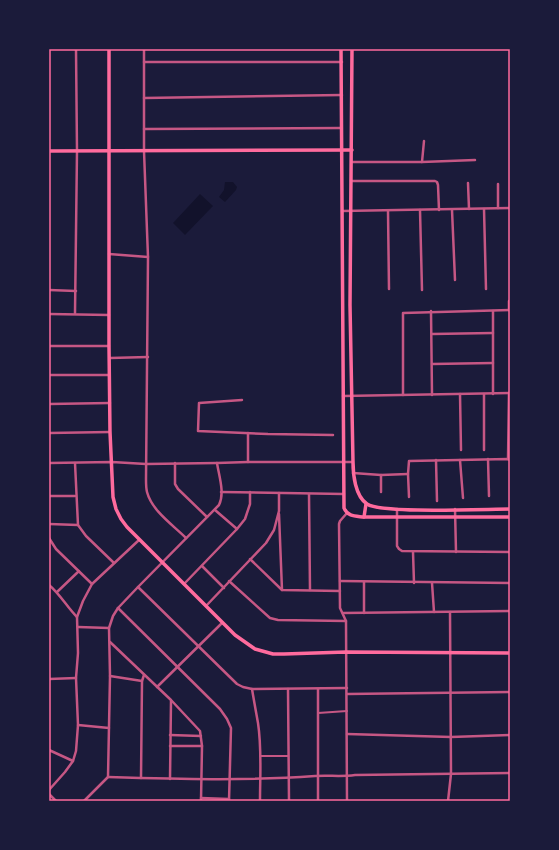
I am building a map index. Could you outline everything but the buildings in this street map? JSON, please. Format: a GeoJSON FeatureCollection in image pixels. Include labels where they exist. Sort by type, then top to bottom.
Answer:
{"type":"FeatureCollection","features":[{"type":"Feature","properties":{"kind":"main road"},"geometry":{"type":"LineString","coordinates":[[110,49],[110,432],[113,497],[116,509],[121,519],[127,528],[222,623],[245,643],[255,648],[268,652],[284,654],[346,652],[510,653]]}},
{"type":"Feature","properties":{"kind":"main road"},"geometry":{"type":"LineString","coordinates":[[341,49],[344,508],[347,513],[353,516],[364,517],[510,517]]}},
{"type":"Feature","properties":{"kind":"main road"},"geometry":{"type":"LineString","coordinates":[[352,49],[350,305],[351,396],[353,473],[357,490],[366,504],[373,507],[397,509],[510,508]]}},
{"type":"Feature","properties":{"kind":"main road"},"geometry":{"type":"LineString","coordinates":[[342,111],[352,111]]}},
{"type":"Feature","properties":{"kind":"main road"},"geometry":{"type":"LineString","coordinates":[[49,151],[352,150]]}},
{"type":"Feature","properties":{"kind":"main road"},"geometry":{"type":"LineString","coordinates":[[342,305],[350,305]]}},
{"type":"Feature","properties":{"kind":"main road"},"geometry":{"type":"LineString","coordinates":[[342,363],[351,364]]}},
{"type":"Feature","properties":{"kind":"main road"},"geometry":{"type":"LineString","coordinates":[[364,517],[366,504]]}},
{"type":"Feature","properties":{"kind":"main road"},"geometry":{"type":"LineString","coordinates":[[383,508],[383,517]]}},
{"type":"Feature","properties":{"kind":"street"},"geometry":{"type":"LineString","coordinates":[[75,313],[77,151],[76,49]]}},
{"type":"Feature","properties":{"kind":"street"},"geometry":{"type":"LineString","coordinates":[[144,49],[144,151],[148,257],[147,492],[151,502],[158,511],[186,538]]}},
{"type":"Feature","properties":{"kind":"street"},"geometry":{"type":"LineString","coordinates":[[144,62],[342,62]]}},
{"type":"Feature","properties":{"kind":"street"},"geometry":{"type":"LineString","coordinates":[[144,98],[342,95]]}},
{"type":"Feature","properties":{"kind":"street"},"geometry":{"type":"LineString","coordinates":[[144,129],[342,128]]}},
{"type":"Feature","properties":{"kind":"street"},"geometry":{"type":"LineString","coordinates":[[422,162],[424,141]]}},
{"type":"Feature","properties":{"kind":"street"},"geometry":{"type":"LineString","coordinates":[[352,162],[475,160]]}},
{"type":"Feature","properties":{"kind":"street"},"geometry":{"type":"LineString","coordinates":[[351,181],[435,181],[438,185],[439,210]]}},
{"type":"Feature","properties":{"kind":"street"},"geometry":{"type":"LineString","coordinates":[[468,183],[469,209]]}},
{"type":"Feature","properties":{"kind":"street"},"geometry":{"type":"LineString","coordinates":[[498,184],[498,208]]}},
{"type":"Feature","properties":{"kind":"street"},"geometry":{"type":"LineString","coordinates":[[342,211],[510,208]]}},
{"type":"Feature","properties":{"kind":"street"},"geometry":{"type":"LineString","coordinates":[[484,209],[486,289]]}},
{"type":"Feature","properties":{"kind":"street"},"geometry":{"type":"LineString","coordinates":[[420,210],[422,290]]}},
{"type":"Feature","properties":{"kind":"street"},"geometry":{"type":"LineString","coordinates":[[452,210],[455,280]]}},
{"type":"Feature","properties":{"kind":"street"},"geometry":{"type":"LineString","coordinates":[[388,211],[389,289]]}},
{"type":"Feature","properties":{"kind":"street"},"geometry":{"type":"LineString","coordinates":[[109,254],[148,257]]}},
{"type":"Feature","properties":{"kind":"street"},"geometry":{"type":"LineString","coordinates":[[49,290],[76,291]]}},
{"type":"Feature","properties":{"kind":"street"},"geometry":{"type":"LineString","coordinates":[[403,395],[403,313],[510,310],[509,301]]}},
{"type":"Feature","properties":{"kind":"street"},"geometry":{"type":"LineString","coordinates":[[493,311],[494,394]]}},
{"type":"Feature","properties":{"kind":"street"},"geometry":{"type":"LineString","coordinates":[[431,312],[432,394]]}},
{"type":"Feature","properties":{"kind":"street"},"geometry":{"type":"LineString","coordinates":[[49,314],[75,313],[109,315]]}},
{"type":"Feature","properties":{"kind":"street"},"geometry":{"type":"LineString","coordinates":[[431,334],[493,333]]}},
{"type":"Feature","properties":{"kind":"street"},"geometry":{"type":"LineString","coordinates":[[49,346],[109,346]]}},
{"type":"Feature","properties":{"kind":"street"},"geometry":{"type":"LineString","coordinates":[[110,358],[148,357]]}},
{"type":"Feature","properties":{"kind":"street"},"geometry":{"type":"LineString","coordinates":[[432,364],[493,363]]}},
{"type":"Feature","properties":{"kind":"street"},"geometry":{"type":"LineString","coordinates":[[49,376],[110,375]]}},
{"type":"Feature","properties":{"kind":"street"},"geometry":{"type":"LineString","coordinates":[[343,396],[509,393],[509,459],[409,461],[409,497]]}},
{"type":"Feature","properties":{"kind":"street"},"geometry":{"type":"LineString","coordinates":[[460,394],[461,450]]}},
{"type":"Feature","properties":{"kind":"street"},"geometry":{"type":"LineString","coordinates":[[484,394],[484,450]]}},
{"type":"Feature","properties":{"kind":"street"},"geometry":{"type":"LineString","coordinates":[[242,400],[199,403],[198,431],[333,435]]}},
{"type":"Feature","properties":{"kind":"street"},"geometry":{"type":"LineString","coordinates":[[49,404],[110,403]]}},
{"type":"Feature","properties":{"kind":"street"},"geometry":{"type":"LineString","coordinates":[[49,433],[110,432]]}},
{"type":"Feature","properties":{"kind":"street"},"geometry":{"type":"LineString","coordinates":[[248,432],[248,462]]}},
{"type":"Feature","properties":{"kind":"street"},"geometry":{"type":"LineString","coordinates":[[488,459],[488,496]]}},
{"type":"Feature","properties":{"kind":"street"},"geometry":{"type":"LineString","coordinates":[[436,460],[437,501]]}},
{"type":"Feature","properties":{"kind":"street"},"geometry":{"type":"LineString","coordinates":[[460,460],[463,498]]}},
{"type":"Feature","properties":{"kind":"street"},"geometry":{"type":"LineString","coordinates":[[49,463],[112,462],[146,464],[217,464],[248,462],[353,462]]}},
{"type":"Feature","properties":{"kind":"street"},"geometry":{"type":"LineString","coordinates":[[75,463],[78,525],[86,536],[114,564]]}},
{"type":"Feature","properties":{"kind":"street"},"geometry":{"type":"LineString","coordinates":[[175,463],[175,484],[178,490],[207,517]]}},
{"type":"Feature","properties":{"kind":"street"},"geometry":{"type":"LineString","coordinates":[[84,801],[108,777],[110,676],[109,628],[113,616],[118,608],[138,587],[219,505],[221,500],[221,492],[217,464]]}},
{"type":"Feature","properties":{"kind":"street"},"geometry":{"type":"LineString","coordinates":[[353,473],[381,475],[408,474]]}},
{"type":"Feature","properties":{"kind":"street"},"geometry":{"type":"LineString","coordinates":[[381,475],[381,492]]}},
{"type":"Feature","properties":{"kind":"street"},"geometry":{"type":"LineString","coordinates":[[221,492],[344,494]]}},
{"type":"Feature","properties":{"kind":"street"},"geometry":{"type":"LineString","coordinates":[[184,584],[245,519],[248,512],[250,492]]}},
{"type":"Feature","properties":{"kind":"street"},"geometry":{"type":"LineString","coordinates":[[279,493],[282,590]]}},
{"type":"Feature","properties":{"kind":"street"},"geometry":{"type":"LineString","coordinates":[[309,494],[310,590]]}},
{"type":"Feature","properties":{"kind":"street"},"geometry":{"type":"LineString","coordinates":[[49,496],[76,496]]}},
{"type":"Feature","properties":{"kind":"street"},"geometry":{"type":"LineString","coordinates":[[397,509],[397,546],[398,549],[402,551],[510,552]]}},
{"type":"Feature","properties":{"kind":"street"},"geometry":{"type":"LineString","coordinates":[[455,509],[456,552]]}},
{"type":"Feature","properties":{"kind":"street"},"geometry":{"type":"LineString","coordinates":[[214,510],[237,529]]}},
{"type":"Feature","properties":{"kind":"street"},"geometry":{"type":"LineString","coordinates":[[206,606],[266,543],[274,530],[279,511]]}},
{"type":"Feature","properties":{"kind":"street"},"geometry":{"type":"LineString","coordinates":[[347,513],[339,524],[340,608],[346,621],[348,734],[347,801]]}},
{"type":"Feature","properties":{"kind":"street"},"geometry":{"type":"LineString","coordinates":[[49,524],[78,525]]}},
{"type":"Feature","properties":{"kind":"street"},"geometry":{"type":"LineString","coordinates":[[49,538],[56,549],[92,584]]}},
{"type":"Feature","properties":{"kind":"street"},"geometry":{"type":"LineString","coordinates":[[49,790],[73,761],[76,751],[78,726],[76,678],[77,617],[92,584],[139,540]]}},
{"type":"Feature","properties":{"kind":"street"},"geometry":{"type":"LineString","coordinates":[[414,552],[414,583]]}},
{"type":"Feature","properties":{"kind":"street"},"geometry":{"type":"LineString","coordinates":[[250,559],[282,590],[340,591]]}},
{"type":"Feature","properties":{"kind":"street"},"geometry":{"type":"LineString","coordinates":[[202,566],[224,588]]}},
{"type":"Feature","properties":{"kind":"street"},"geometry":{"type":"LineString","coordinates":[[57,592],[79,571]]}},
{"type":"Feature","properties":{"kind":"street"},"geometry":{"type":"LineString","coordinates":[[229,581],[270,618],[278,620],[346,621]]}},
{"type":"Feature","properties":{"kind":"street"},"geometry":{"type":"LineString","coordinates":[[340,581],[510,583]]}},
{"type":"Feature","properties":{"kind":"street"},"geometry":{"type":"LineString","coordinates":[[364,582],[364,613]]}},
{"type":"Feature","properties":{"kind":"street"},"geometry":{"type":"LineString","coordinates":[[432,583],[434,612]]}},
{"type":"Feature","properties":{"kind":"street"},"geometry":{"type":"LineString","coordinates":[[49,585],[57,592],[77,617]]}},
{"type":"Feature","properties":{"kind":"street"},"geometry":{"type":"LineString","coordinates":[[138,587],[198,646],[243,687],[252,690],[347,688]]}},
{"type":"Feature","properties":{"kind":"street"},"geometry":{"type":"LineString","coordinates":[[110,642],[171,700],[198,729],[201,736],[202,746],[201,799],[229,800],[231,728],[226,719],[220,710],[178,666],[118,608]]}},
{"type":"Feature","properties":{"kind":"street"},"geometry":{"type":"LineString","coordinates":[[343,613],[510,611]]}},
{"type":"Feature","properties":{"kind":"street"},"geometry":{"type":"LineString","coordinates":[[448,801],[451,737],[450,612]]}},
{"type":"Feature","properties":{"kind":"street"},"geometry":{"type":"LineString","coordinates":[[157,687],[222,623]]}},
{"type":"Feature","properties":{"kind":"street"},"geometry":{"type":"LineString","coordinates":[[78,626],[109,628]]}},
{"type":"Feature","properties":{"kind":"street"},"geometry":{"type":"LineString","coordinates":[[141,778],[142,681],[144,675]]}},
{"type":"Feature","properties":{"kind":"street"},"geometry":{"type":"LineString","coordinates":[[110,676],[142,681]]}},
{"type":"Feature","properties":{"kind":"street"},"geometry":{"type":"LineString","coordinates":[[49,679],[76,678]]}},
{"type":"Feature","properties":{"kind":"street"},"geometry":{"type":"LineString","coordinates":[[288,689],[289,801]]}},
{"type":"Feature","properties":{"kind":"street"},"geometry":{"type":"LineString","coordinates":[[318,689],[318,801]]}},
{"type":"Feature","properties":{"kind":"street"},"geometry":{"type":"LineString","coordinates":[[252,690],[258,724],[260,801]]}},
{"type":"Feature","properties":{"kind":"street"},"geometry":{"type":"LineString","coordinates":[[347,694],[510,692]]}},
{"type":"Feature","properties":{"kind":"street"},"geometry":{"type":"LineString","coordinates":[[170,779],[171,700]]}},
{"type":"Feature","properties":{"kind":"street"},"geometry":{"type":"LineString","coordinates":[[318,713],[347,711]]}},
{"type":"Feature","properties":{"kind":"street"},"geometry":{"type":"LineString","coordinates":[[78,726],[109,728]]}},
{"type":"Feature","properties":{"kind":"street"},"geometry":{"type":"LineString","coordinates":[[348,734],[451,737],[510,735]]}},
{"type":"Feature","properties":{"kind":"street"},"geometry":{"type":"LineString","coordinates":[[170,735],[201,736]]}},
{"type":"Feature","properties":{"kind":"street"},"geometry":{"type":"LineString","coordinates":[[170,746],[202,746]]}},
{"type":"Feature","properties":{"kind":"street"},"geometry":{"type":"LineString","coordinates":[[49,750],[73,761]]}},
{"type":"Feature","properties":{"kind":"street"},"geometry":{"type":"LineString","coordinates":[[260,756],[288,756]]}},
{"type":"Feature","properties":{"kind":"street"},"geometry":{"type":"LineString","coordinates":[[108,777],[201,779],[510,773]]}},
{"type":"Feature","properties":{"kind":"street"},"geometry":{"type":"LineString","coordinates":[[49,794],[56,801]]}},
{"type":"Feature","properties":{"kind":"shaded area"},"geometry":{"type":"Polygon","coordinates":[[[225,182],[233,182],[237,187],[225,202],[219,197],[224,190],[225,182]]]}},
{"type":"Feature","properties":{"kind":"shaded area"},"geometry":{"type":"Polygon","coordinates":[[[200,194],[213,206],[185,235],[173,223],[200,194]]]}}]}
